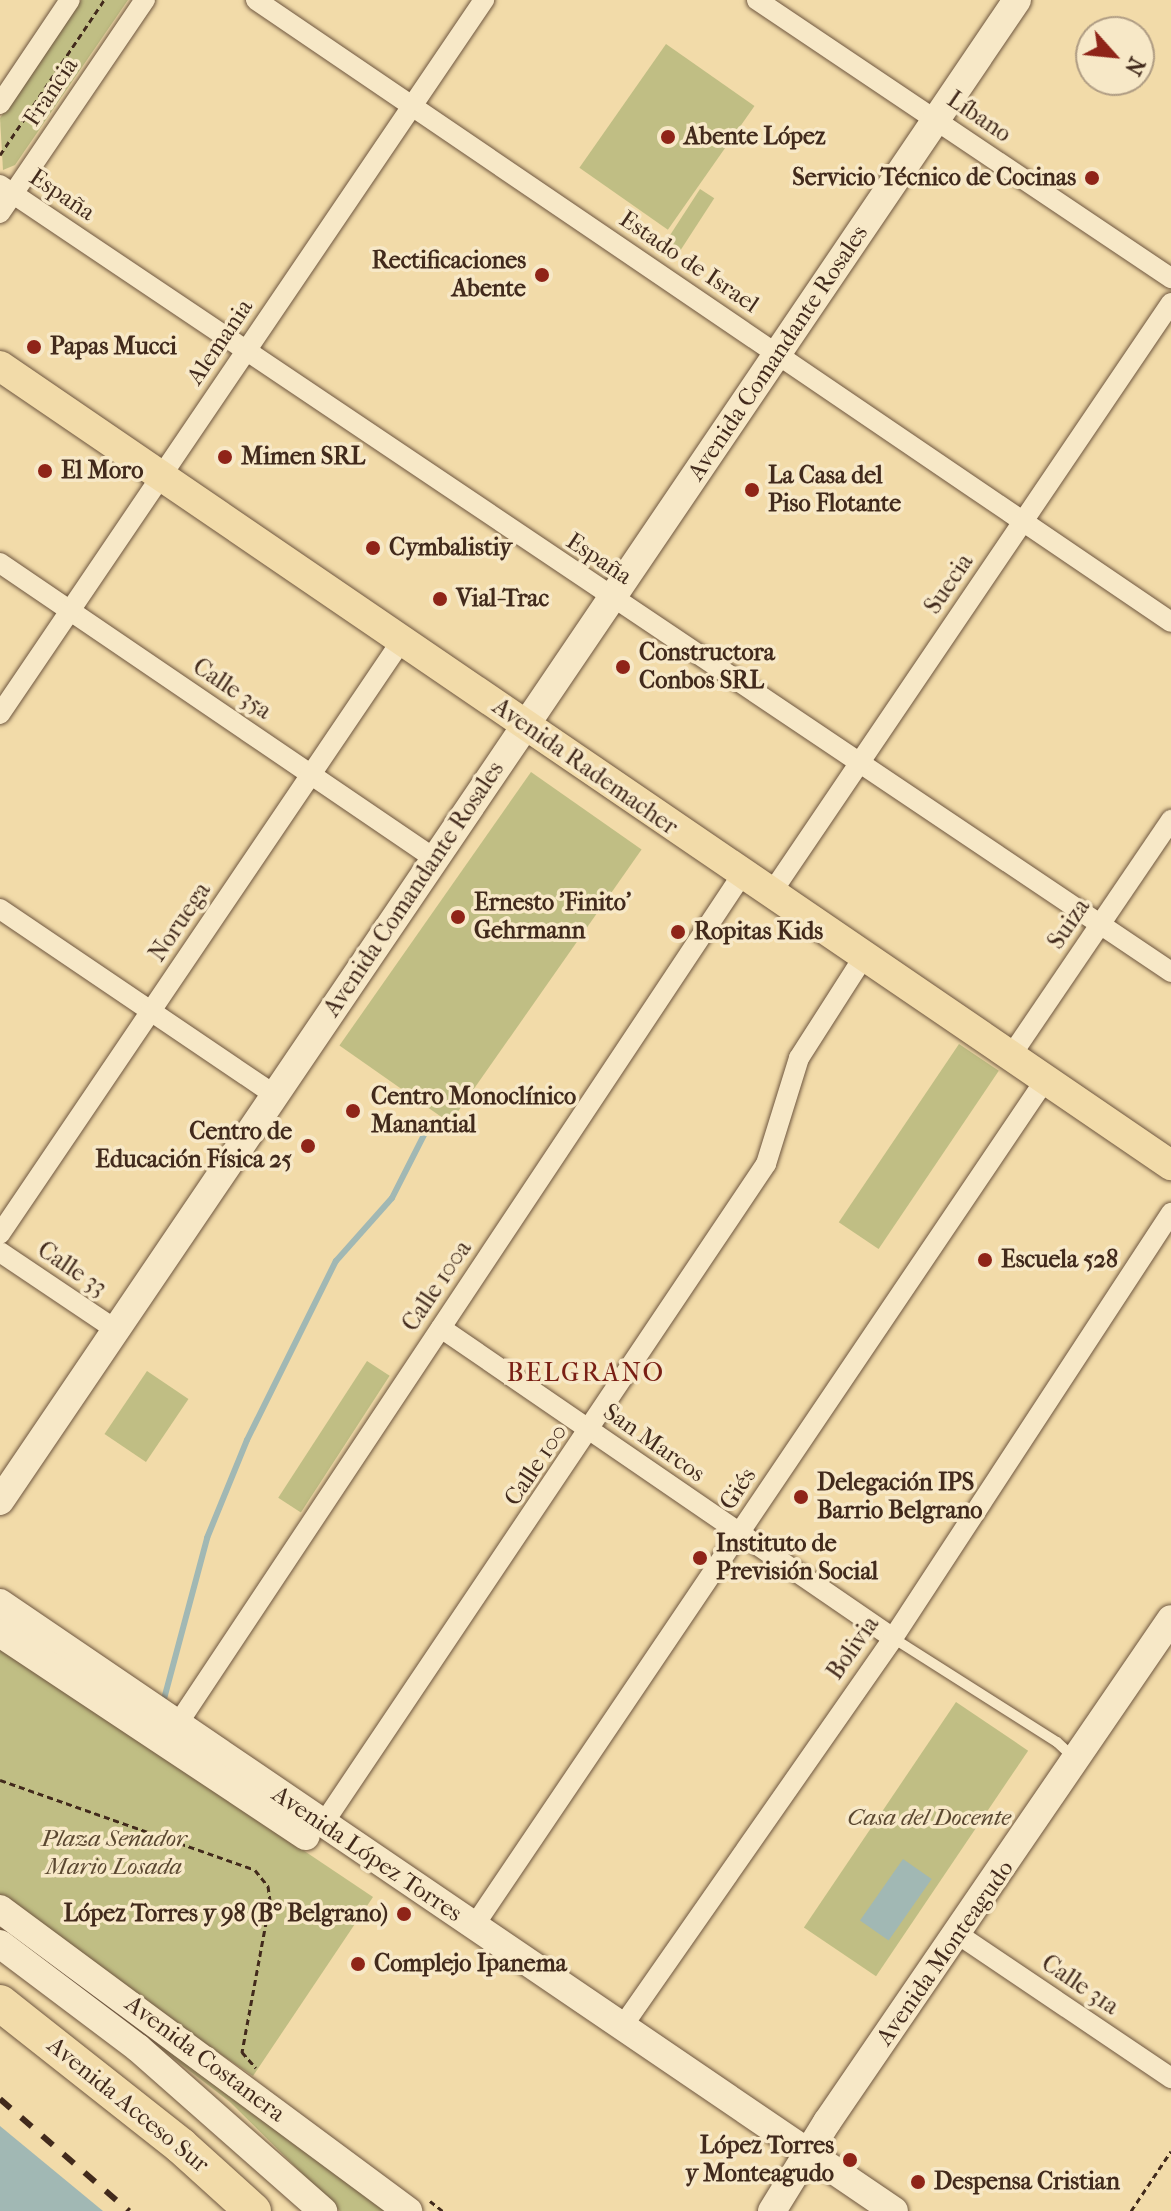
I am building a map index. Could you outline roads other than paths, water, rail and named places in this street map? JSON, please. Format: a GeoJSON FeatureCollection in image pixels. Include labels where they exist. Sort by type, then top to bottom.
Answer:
{"type":"FeatureCollection","features":[{"type":"Feature","properties":{"kind":"highway","name":"Avenida Acceso Sur"},"geometry":{"type":"LineString","coordinates":[[0,2003],[144,2115],[253,2211]]}},
{"type":"Feature","properties":{"kind":"highway","name":"Avenida Acceso Sur"},"geometry":{"type":"LineString","coordinates":[[0,2034],[216,2211]]}},
{"type":"Feature","properties":{"kind":"main road","name":"Avenida Comandante Rosales"},"geometry":{"type":"LineString","coordinates":[[0,1501],[1017,0]]}},
{"type":"Feature","properties":{"kind":"main road","name":"Avenida Rademacher"},"geometry":{"type":"LineString","coordinates":[[0,366],[741,876],[1171,1165]]}},
{"type":"Feature","properties":{"kind":"main road","name":"Avenida López Torres"},"geometry":{"type":"LineString","coordinates":[[0,1603],[622,2027],[805,2156],[869,2211]]}},
{"type":"Feature","properties":{"kind":"main road","name":"Avenida Monteagudo"},"geometry":{"type":"LineString","coordinates":[[770,2210],[1171,1619]]}},
{"type":"Feature","properties":{"kind":"main road","name":"Avenida López Torres"},"geometry":{"type":"LineString","coordinates":[[0,1633],[894,2211]]}},
{"type":"Feature","properties":{"kind":"main road","name":"Avenida Costanera"},"geometry":{"type":"LineString","coordinates":[[0,1909],[413,2202]]}},
{"type":"Feature","properties":{"kind":"main road","name":"Avenida Costanera"},"geometry":{"type":"LineString","coordinates":[[0,1944],[138,2048],[323,2211]]}},
{"type":"Feature","properties":{"kind":"street","name":"Francia"},"geometry":{"type":"LineString","coordinates":[[0,104],[70,0]]}},
{"type":"Feature","properties":{"kind":"street","name":"Francia"},"geometry":{"type":"LineString","coordinates":[[0,213],[7,189],[145,0]]}},
{"type":"Feature","properties":{"kind":"street","name":"Estado de Israel"},"geometry":{"type":"LineString","coordinates":[[256,0],[1171,622]]}},
{"type":"Feature","properties":{"kind":"street","name":"Alemania"},"geometry":{"type":"LineString","coordinates":[[0,714],[484,0]]}},
{"type":"Feature","properties":{"kind":"street","name":"Líbano"},"geometry":{"type":"LineString","coordinates":[[757,0],[1171,278]]}},
{"type":"Feature","properties":{"kind":"street","name":"España"},"geometry":{"type":"LineString","coordinates":[[7,189],[247,349],[611,599],[1171,972]]}},
{"type":"Feature","properties":{"kind":"street","name":"Suecia"},"geometry":{"type":"LineString","coordinates":[[770,895],[1171,303]]}},
{"type":"Feature","properties":{"kind":"street","name":"Calle 35a"},"geometry":{"type":"LineString","coordinates":[[0,563],[435,859]]}},
{"type":"Feature","properties":{"kind":"street","name":"Noruega"},"geometry":{"type":"LineString","coordinates":[[0,1234],[402,640]]}},
{"type":"Feature","properties":{"kind":"street","name":"Suiza"},"geometry":{"type":"LineString","coordinates":[[1010,1057],[1171,820]]}},
{"type":"Feature","properties":{"kind":"street","name":"Calle 100a"},"geometry":{"type":"LineString","coordinates":[[177,1725],[741,876]]}},
{"type":"Feature","properties":{"kind":"street"},"geometry":{"type":"LineString","coordinates":[[0,909],[275,1095]]}},
{"type":"Feature","properties":{"kind":"street","name":"Calle 100"},"geometry":{"type":"LineString","coordinates":[[323,1824],[591,1431],[766,1164],[799,1058],[863,958]]}},
{"type":"Feature","properties":{"kind":"street","name":"Giés"},"geometry":{"type":"LineString","coordinates":[[474,1926],[1045,1080]]}},
{"type":"Feature","properties":{"kind":"street","name":"Bolivia"},"geometry":{"type":"LineString","coordinates":[[622,2027],[893,1638],[1171,1213]]}},
{"type":"Feature","properties":{"kind":"street","name":"Calle 33"},"geometry":{"type":"LineString","coordinates":[[0,1252],[116,1330]]}},
{"type":"Feature","properties":{"kind":"street","name":"San Marcos"},"geometry":{"type":"LineString","coordinates":[[441,1328],[893,1638]]}},
{"type":"Feature","properties":{"kind":"street","name":"Calle 31a"},"geometry":{"type":"LineString","coordinates":[[959,1935],[1171,2078]]}},
{"type":"Feature","properties":{"kind":"lane","name":"San Marcos"},"geometry":{"type":"LineString","coordinates":[[893,1638],[1057,1742],[1076,1760]]}},
{"type":"Feature","properties":{"kind":"water"},"geometry":{"type":"Polygon","coordinates":[[[903,1859],[932,1879],[889,1941],[860,1920],[903,1859]]]}},
{"type":"Feature","properties":{"kind":"water"},"geometry":{"type":"Polygon","coordinates":[[[0,2126],[103,2211],[0,2211],[0,2126]]]}},
{"type":"Feature","properties":{"kind":"waterway"},"geometry":{"type":"LineString","coordinates":[[164,1699],[207,1538],[247,1440],[336,1261],[392,1198],[430,1123]]}},
{"type":"Feature","properties":{"kind":"railway"},"geometry":{"type":"LineString","coordinates":[[0,2099],[129,2211]]}},
{"type":"Feature","properties":{"kind":"place","name":"Abente López"},"geometry":{"type":"Point","coordinates":[668,137]}},
{"type":"Feature","properties":{"kind":"place","name":"Servicio Técnico de Cocinas"},"geometry":{"type":"Point","coordinates":[1092,178]}},
{"type":"Feature","properties":{"kind":"place","name":"Rectificaciones Abente"},"geometry":{"type":"Point","coordinates":[542,275]}},
{"type":"Feature","properties":{"kind":"place","name":"Papas Mucci"},"geometry":{"type":"Point","coordinates":[34,347]}},
{"type":"Feature","properties":{"kind":"place","name":"Mimen SRL"},"geometry":{"type":"Point","coordinates":[225,457]}},
{"type":"Feature","properties":{"kind":"place","name":"El Moro"},"geometry":{"type":"Point","coordinates":[45,471]}},
{"type":"Feature","properties":{"kind":"place","name":"La Casa del Piso Flotante"},"geometry":{"type":"Point","coordinates":[752,490]}},
{"type":"Feature","properties":{"kind":"place","name":"Cymbalistiy"},"geometry":{"type":"Point","coordinates":[373,548]}},
{"type":"Feature","properties":{"kind":"place","name":"Vial-Trac"},"geometry":{"type":"Point","coordinates":[440,599]}},
{"type":"Feature","properties":{"kind":"place","name":"Constructora Conbos SRL"},"geometry":{"type":"Point","coordinates":[623,667]}},
{"type":"Feature","properties":{"kind":"place","name":"Ernesto 'Finito' Gehrmann"},"geometry":{"type":"Point","coordinates":[458,917]}},
{"type":"Feature","properties":{"kind":"place","name":"Ropitas Kids"},"geometry":{"type":"Point","coordinates":[678,932]}},
{"type":"Feature","properties":{"kind":"place","name":"Centro Monoclínico Manantial"},"geometry":{"type":"Point","coordinates":[353,1111]}},
{"type":"Feature","properties":{"kind":"place","name":"Centro de Educación Física 25"},"geometry":{"type":"Point","coordinates":[308,1146]}},
{"type":"Feature","properties":{"kind":"place","name":"Escuela 528"},"geometry":{"type":"Point","coordinates":[985,1260]}},
{"type":"Feature","properties":{"kind":"place","name":"Delegación IPS Barrio Belgrano"},"geometry":{"type":"Point","coordinates":[801,1497]}},
{"type":"Feature","properties":{"kind":"place","name":"Instituto de Previsión Social"},"geometry":{"type":"Point","coordinates":[700,1558]}},
{"type":"Feature","properties":{"kind":"place","name":"López Torres y 98 (B° Belgrano)"},"geometry":{"type":"Point","coordinates":[404,1914]}},
{"type":"Feature","properties":{"kind":"place","name":"Complejo Ipanema"},"geometry":{"type":"Point","coordinates":[358,1964]}},
{"type":"Feature","properties":{"kind":"place","name":"López Torres y Monteagudo"},"geometry":{"type":"Point","coordinates":[850,2160]}},
{"type":"Feature","properties":{"kind":"place","name":"Despensa Cristian"},"geometry":{"type":"Point","coordinates":[918,2182]}},
{"type":"Feature","properties":{"kind":"district","name":"BELGRANO"},"geometry":{"type":"Point","coordinates":[586,1373]}},
{"type":"Feature","properties":{"kind":"park label","name":"Casa del Docente"},"geometry":{"type":"Point","coordinates":[929,1818]}},
{"type":"Feature","properties":{"kind":"park label","name":"Plaza Senador Mario Losada"},"geometry":{"type":"Point","coordinates":[114,1853]}}]}
